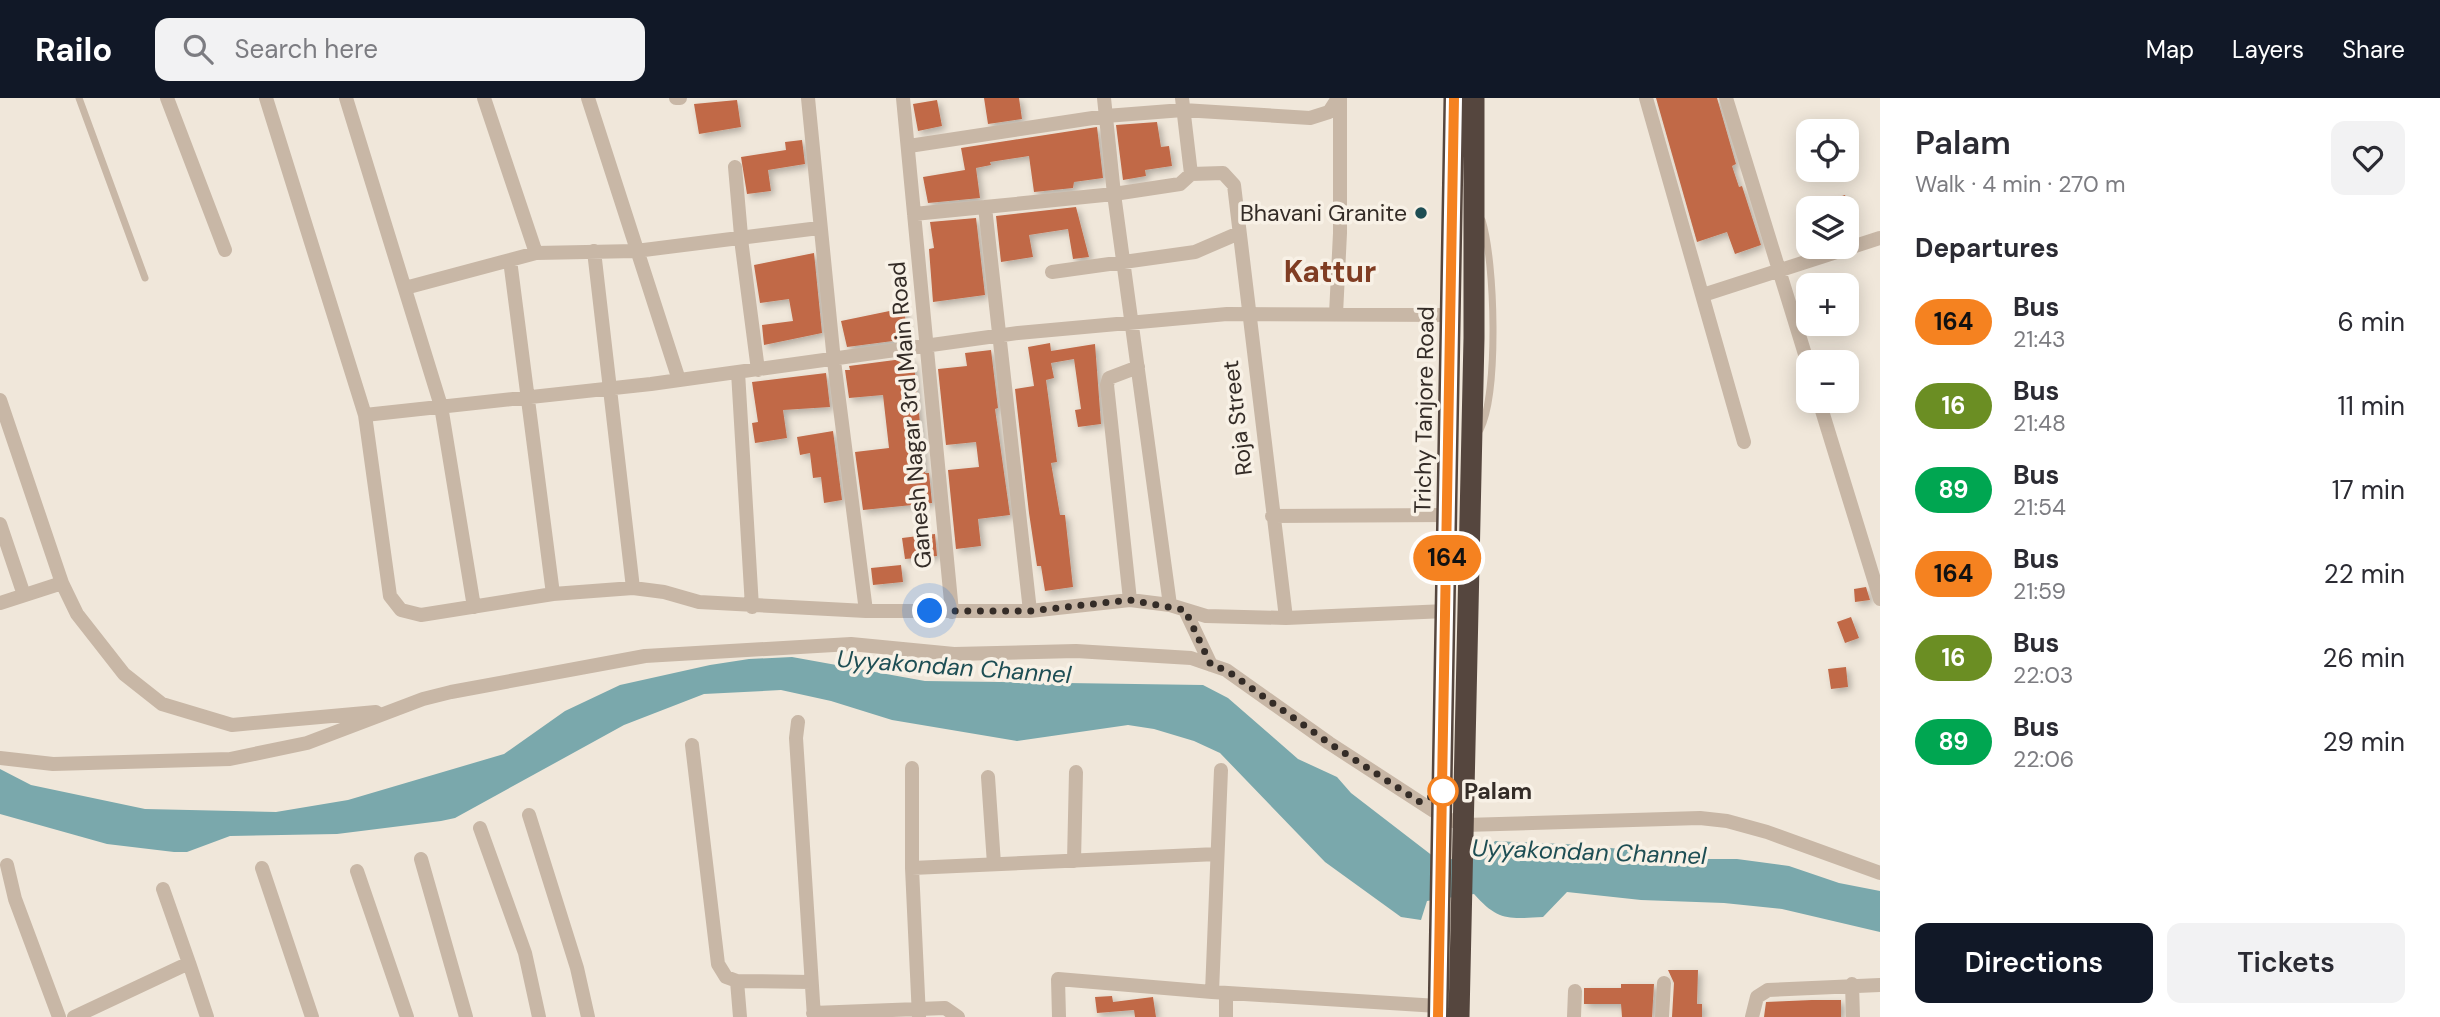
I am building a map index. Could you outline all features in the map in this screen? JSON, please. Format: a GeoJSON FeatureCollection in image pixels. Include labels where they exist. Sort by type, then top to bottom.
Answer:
{"type":"FeatureCollection","features":[{"type":"Feature","properties":{"kind":"highway","name":"Trichy Tanjore Road"},"geometry":{"type":"LineString","coordinates":[[1454,98],[1443,817],[1453,852],[1461,909],[1459,1017]]}},
{"type":"Feature","properties":{"kind":"highway","name":"Trichy Tanjore Road"},"geometry":{"type":"LineString","coordinates":[[1438,1012],[1440,913],[1453,852],[1464,825],[1474,98]]}},
{"type":"Feature","properties":{"kind":"street"},"geometry":{"type":"LineString","coordinates":[[167,98],[225,250]]}},
{"type":"Feature","properties":{"kind":"street"},"geometry":{"type":"LineString","coordinates":[[266,98],[365,415],[390,596],[401,610],[421,615],[553,594],[633,588],[664,592],[699,602],[752,607],[866,611],[1030,611],[1129,600],[1170,606],[1206,616],[1286,618],[1446,611]]}},
{"type":"Feature","properties":{"kind":"street"},"geometry":{"type":"LineString","coordinates":[[346,98],[441,407],[474,607]]}},
{"type":"Feature","properties":{"kind":"street"},"geometry":{"type":"LineString","coordinates":[[484,98],[536,253]]}},
{"type":"Feature","properties":{"kind":"street"},"geometry":{"type":"LineString","coordinates":[[588,98],[679,380]]}},
{"type":"Feature","properties":{"kind":"street"},"geometry":{"type":"LineString","coordinates":[[808,98],[834,361],[866,611]]}},
{"type":"Feature","properties":{"kind":"street","name":"Ganesh Nagar 3rd Main Road"},"geometry":{"type":"LineString","coordinates":[[903,98],[952,612]]}},
{"type":"Feature","properties":{"kind":"street"},"geometry":{"type":"LineString","coordinates":[[1104,98],[1114,194],[1170,606]]}},
{"type":"Feature","properties":{"kind":"street"},"geometry":{"type":"LineString","coordinates":[[909,146],[1182,104],[1310,118],[1329,112],[1339,98]]}},
{"type":"Feature","properties":{"kind":"street"},"geometry":{"type":"LineString","coordinates":[[1336,314],[1340,233],[1339,98]]}},
{"type":"Feature","properties":{"kind":"street"},"geometry":{"type":"LineString","coordinates":[[1647,98],[1744,442]]}},
{"type":"Feature","properties":{"kind":"street"},"geometry":{"type":"LineString","coordinates":[[1726,98],[1804,350]]}},
{"type":"Feature","properties":{"kind":"street"},"geometry":{"type":"LineString","coordinates":[[915,214],[1114,194],[1180,184],[1191,174],[1182,104]]}},
{"type":"Feature","properties":{"kind":"street"},"geometry":{"type":"LineString","coordinates":[[735,167],[758,370]]}},
{"type":"Feature","properties":{"kind":"street","name":"Roja Street"},"geometry":{"type":"LineString","coordinates":[[1191,174],[1223,173],[1234,184],[1286,618]]}},
{"type":"Feature","properties":{"kind":"street"},"geometry":{"type":"LineString","coordinates":[[985,207],[1030,611]]}},
{"type":"Feature","properties":{"kind":"street"},"geometry":{"type":"LineString","coordinates":[[405,288],[536,253],[636,251],[819,228]]}},
{"type":"Feature","properties":{"kind":"street"},"geometry":{"type":"LineString","coordinates":[[1052,272],[1195,252],[1239,233]]}},
{"type":"Feature","properties":{"kind":"street"},"geometry":{"type":"LineString","coordinates":[[1703,295],[1880,237]]}},
{"type":"Feature","properties":{"kind":"street"},"geometry":{"type":"LineString","coordinates":[[594,251],[607,389],[633,588]]}},
{"type":"Feature","properties":{"kind":"street"},"geometry":{"type":"LineString","coordinates":[[510,260],[553,594]]}},
{"type":"Feature","properties":{"kind":"street"},"geometry":{"type":"LineString","coordinates":[[365,415],[607,389],[834,361],[999,336],[1132,323],[1248,314],[1452,315]]}},
{"type":"Feature","properties":{"kind":"street"},"geometry":{"type":"LineString","coordinates":[[1129,600],[1107,385],[1109,377],[1115,373],[1138,367]]}},
{"type":"Feature","properties":{"kind":"street"},"geometry":{"type":"LineString","coordinates":[[738,372],[752,607]]}},
{"type":"Feature","properties":{"kind":"street"},"geometry":{"type":"LineString","coordinates":[[0,400],[62,583],[77,614],[124,674],[162,704],[232,725],[394,711]]}},
{"type":"Feature","properties":{"kind":"street"},"geometry":{"type":"LineString","coordinates":[[1823,413],[1873,549],[1880,599]]}},
{"type":"Feature","properties":{"kind":"street"},"geometry":{"type":"LineString","coordinates":[[1272,516],[1448,515]]}},
{"type":"Feature","properties":{"kind":"street"},"geometry":{"type":"LineString","coordinates":[[0,524],[24,595]]}},
{"type":"Feature","properties":{"kind":"street"},"geometry":{"type":"LineString","coordinates":[[0,603],[62,583]]}},
{"type":"Feature","properties":{"kind":"street"},"geometry":{"type":"LineString","coordinates":[[1185,610],[1211,665]]}},
{"type":"Feature","properties":{"kind":"street"},"geometry":{"type":"LineString","coordinates":[[0,758],[53,764],[230,758],[307,743],[451,692],[645,656],[851,644],[954,654],[1089,652],[1191,658],[1226,670],[1329,743],[1443,817],[1464,825],[1700,818],[1727,821],[1880,873]]}},
{"type":"Feature","properties":{"kind":"street"},"geometry":{"type":"LineString","coordinates":[[799,722],[796,738],[814,1015],[918,1013],[945,1008],[958,1017]]}},
{"type":"Feature","properties":{"kind":"street"},"geometry":{"type":"LineString","coordinates":[[692,745],[718,964],[726,977],[737,981],[811,982]]}},
{"type":"Feature","properties":{"kind":"street"},"geometry":{"type":"LineString","coordinates":[[912,768],[912,868],[918,1013]]}},
{"type":"Feature","properties":{"kind":"street"},"geometry":{"type":"LineString","coordinates":[[1221,770],[1217,854],[1219,992],[1226,1017]]}},
{"type":"Feature","properties":{"kind":"street"},"geometry":{"type":"LineString","coordinates":[[1074,861],[1076,772]]}},
{"type":"Feature","properties":{"kind":"street"},"geometry":{"type":"LineString","coordinates":[[988,777],[994,864]]}},
{"type":"Feature","properties":{"kind":"street"},"geometry":{"type":"LineString","coordinates":[[529,815],[577,968],[589,1017]]}},
{"type":"Feature","properties":{"kind":"street"},"geometry":{"type":"LineString","coordinates":[[480,828],[525,953],[539,1017]]}},
{"type":"Feature","properties":{"kind":"street"},"geometry":{"type":"LineString","coordinates":[[912,868],[1217,854]]}},
{"type":"Feature","properties":{"kind":"street"},"geometry":{"type":"LineString","coordinates":[[421,859],[466,1017]]}},
{"type":"Feature","properties":{"kind":"street"},"geometry":{"type":"LineString","coordinates":[[7,865],[16,899],[59,1017]]}},
{"type":"Feature","properties":{"kind":"street"},"geometry":{"type":"LineString","coordinates":[[262,868],[312,1017]]}},
{"type":"Feature","properties":{"kind":"street"},"geometry":{"type":"LineString","coordinates":[[357,871],[407,1017]]}},
{"type":"Feature","properties":{"kind":"street"},"geometry":{"type":"LineString","coordinates":[[163,889],[207,1017]]}},
{"type":"Feature","properties":{"kind":"street"},"geometry":{"type":"LineString","coordinates":[[74,1017],[189,963]]}},
{"type":"Feature","properties":{"kind":"street"},"geometry":{"type":"LineString","coordinates":[[1059,1017],[1058,979],[1438,1012]]}},
{"type":"Feature","properties":{"kind":"street"},"geometry":{"type":"LineString","coordinates":[[737,981],[740,1017]]}},
{"type":"Feature","properties":{"kind":"street"},"geometry":{"type":"LineString","coordinates":[[1662,1017],[1664,983]]}},
{"type":"Feature","properties":{"kind":"street"},"geometry":{"type":"LineString","coordinates":[[1852,984],[1853,1017]]}},
{"type":"Feature","properties":{"kind":"street"},"geometry":{"type":"LineString","coordinates":[[1752,1017],[1758,997],[1768,990],[1852,984],[1880,985]]}},
{"type":"Feature","properties":{"kind":"street"},"geometry":{"type":"LineString","coordinates":[[1574,1017],[1575,992]]}},
{"type":"Feature","properties":{"kind":"lane"},"geometry":{"type":"LineString","coordinates":[[79,98],[145,278]]}},
{"type":"Feature","properties":{"kind":"water","name":"Uyyakondan Channel"},"geometry":{"type":"Polygon","coordinates":[[[792,657],[925,681],[1203,685],[1228,698],[1298,759],[1337,777],[1351,793],[1438,860],[1483,857],[1495,841],[1585,845],[1789,866],[1839,883],[1880,891],[1880,932],[1782,909],[1724,903],[1641,900],[1567,892],[1543,917],[1512,918],[1497,914],[1474,894],[1427,901],[1421,920],[1401,917],[1325,862],[1220,753],[1194,741],[1154,729],[1128,725],[1017,741],[892,720],[831,701],[781,690],[704,694],[624,725],[455,818],[441,821],[337,834],[230,836],[187,852],[174,852],[107,844],[0,814],[0,769],[31,785],[145,809],[276,812],[348,800],[504,754],[565,711],[620,685],[710,665],[749,659],[792,657]]]}},
{"type":"Feature","properties":{"kind":"building"},"geometry":{"type":"Polygon","coordinates":[[[984,98],[1019,98],[1022,119],[988,124],[984,98]]]}},
{"type":"Feature","properties":{"kind":"building"},"geometry":{"type":"Polygon","coordinates":[[[1656,98],[1717,98],[1736,164],[1732,166],[1739,187],[1742,186],[1761,245],[1735,254],[1727,232],[1697,242],[1656,98]]]}},
{"type":"Feature","properties":{"kind":"building"},"geometry":{"type":"Polygon","coordinates":[[[737,100],[741,127],[699,134],[694,104],[737,100]]]}},
{"type":"Feature","properties":{"kind":"building"},"geometry":{"type":"Polygon","coordinates":[[[937,100],[942,126],[918,131],[913,104],[937,100]]]}},
{"type":"Feature","properties":{"kind":"building"},"geometry":{"type":"Polygon","coordinates":[[[1157,122],[1161,147],[1169,146],[1172,166],[1145,170],[1146,176],[1123,180],[1116,125],[1157,122]]]}},
{"type":"Feature","properties":{"kind":"building"},"geometry":{"type":"Polygon","coordinates":[[[1097,127],[1103,178],[1074,182],[1073,188],[1034,192],[1029,156],[990,162],[991,165],[976,168],[980,198],[928,203],[923,177],[965,170],[961,148],[1097,127]]]}},
{"type":"Feature","properties":{"kind":"building"},"geometry":{"type":"Polygon","coordinates":[[[802,140],[805,164],[768,170],[771,191],[747,194],[741,157],[786,150],[785,142],[802,140]]]}},
{"type":"Feature","properties":{"kind":"building"},"geometry":{"type":"Polygon","coordinates":[[[1076,207],[1089,257],[1073,259],[1068,229],[1029,235],[1033,257],[1001,262],[996,216],[1076,207]]]}},
{"type":"Feature","properties":{"kind":"building"},"geometry":{"type":"Polygon","coordinates":[[[976,218],[985,295],[933,302],[929,249],[934,248],[930,222],[976,218]]]}},
{"type":"Feature","properties":{"kind":"building"},"geometry":{"type":"Polygon","coordinates":[[[814,253],[822,333],[764,345],[762,325],[793,321],[789,299],[760,303],[754,265],[814,253]]]}},
{"type":"Feature","properties":{"kind":"building"},"geometry":{"type":"Polygon","coordinates":[[[904,308],[908,339],[847,347],[841,321],[904,308]]]}},
{"type":"Feature","properties":{"kind":"building"},"geometry":{"type":"Polygon","coordinates":[[[1050,343],[1051,351],[1095,344],[1101,424],[1078,427],[1075,410],[1081,409],[1074,359],[1051,363],[1054,378],[1046,380],[1057,462],[1051,463],[1060,515],[1065,515],[1073,587],[1045,591],[1041,566],[1037,566],[1029,513],[1015,389],[1034,386],[1028,347],[1050,343]]]}},
{"type":"Feature","properties":{"kind":"building"},"geometry":{"type":"Polygon","coordinates":[[[991,350],[998,408],[995,409],[1010,515],[978,519],[981,546],[956,549],[948,470],[979,467],[976,442],[946,445],[938,369],[967,366],[965,353],[991,350]]]}},
{"type":"Feature","properties":{"kind":"building"},"geometry":{"type":"Polygon","coordinates":[[[910,358],[914,364],[925,473],[929,473],[932,503],[863,510],[855,452],[889,448],[883,395],[849,398],[845,370],[850,370],[849,366],[910,358]]]}},
{"type":"Feature","properties":{"kind":"building"},"geometry":{"type":"Polygon","coordinates":[[[826,373],[830,407],[783,410],[787,438],[755,443],[752,423],[758,422],[752,382],[826,373]]]}},
{"type":"Feature","properties":{"kind":"building"},"geometry":{"type":"Polygon","coordinates":[[[833,431],[842,500],[824,503],[821,477],[813,478],[810,453],[800,455],[797,437],[833,431]]]}},
{"type":"Feature","properties":{"kind":"building"},"geometry":{"type":"Polygon","coordinates":[[[935,534],[937,556],[905,559],[902,538],[935,534]]]}},
{"type":"Feature","properties":{"kind":"building"},"geometry":{"type":"Polygon","coordinates":[[[901,565],[903,582],[873,585],[871,568],[901,565]]]}},
{"type":"Feature","properties":{"kind":"building"},"geometry":{"type":"Polygon","coordinates":[[[1866,587],[1870,600],[1855,602],[1854,589],[1866,587]]]}},
{"type":"Feature","properties":{"kind":"building"},"geometry":{"type":"Polygon","coordinates":[[[1851,617],[1859,638],[1845,643],[1837,622],[1851,617]]]}},
{"type":"Feature","properties":{"kind":"building"},"geometry":{"type":"Polygon","coordinates":[[[1846,667],[1848,687],[1831,689],[1828,669],[1846,667]]]}},
{"type":"Feature","properties":{"kind":"building"},"geometry":{"type":"Polygon","coordinates":[[[1668,970],[1698,970],[1697,1004],[1702,1004],[1702,1017],[1672,1017],[1674,983],[1668,970]]]}},
{"type":"Feature","properties":{"kind":"building"},"geometry":{"type":"Polygon","coordinates":[[[1621,984],[1654,984],[1652,1017],[1622,1017],[1621,1004],[1584,1004],[1584,988],[1621,988],[1621,984]]]}},
{"type":"Feature","properties":{"kind":"building"},"geometry":{"type":"Polygon","coordinates":[[[1112,996],[1113,1002],[1153,997],[1156,1017],[1135,1017],[1134,1010],[1097,1013],[1095,997],[1112,996]]]}},
{"type":"Feature","properties":{"kind":"building"},"geometry":{"type":"Polygon","coordinates":[[[1841,1000],[1841,1017],[1764,1017],[1766,1002],[1841,1000]]]}},
{"type":"Feature","properties":{"kind":"bus line","name":"164"},"geometry":{"type":"LineString","coordinates":[[1438,1017],[1452,360],[1454,98]]}},
{"type":"Feature","properties":{"kind":"place","name":"Bhavani Granite"},"geometry":{"type":"Point","coordinates":[1421,213]}},
{"type":"Feature","properties":{"kind":"place","name":"Palam"},"geometry":{"type":"Point","coordinates":[1443,791]}},
{"type":"Feature","properties":{"kind":"district","name":"Kattur"},"geometry":{"type":"Point","coordinates":[1330,272]}},
{"type":"Feature","properties":{"kind":"route"},"geometry":{"type":"LineString","coordinates":[[930,611],[1030,611],[1129,600],[1185,610],[1211,665],[1226,670],[1329,743],[1420,802],[1443,791]]}}]}
